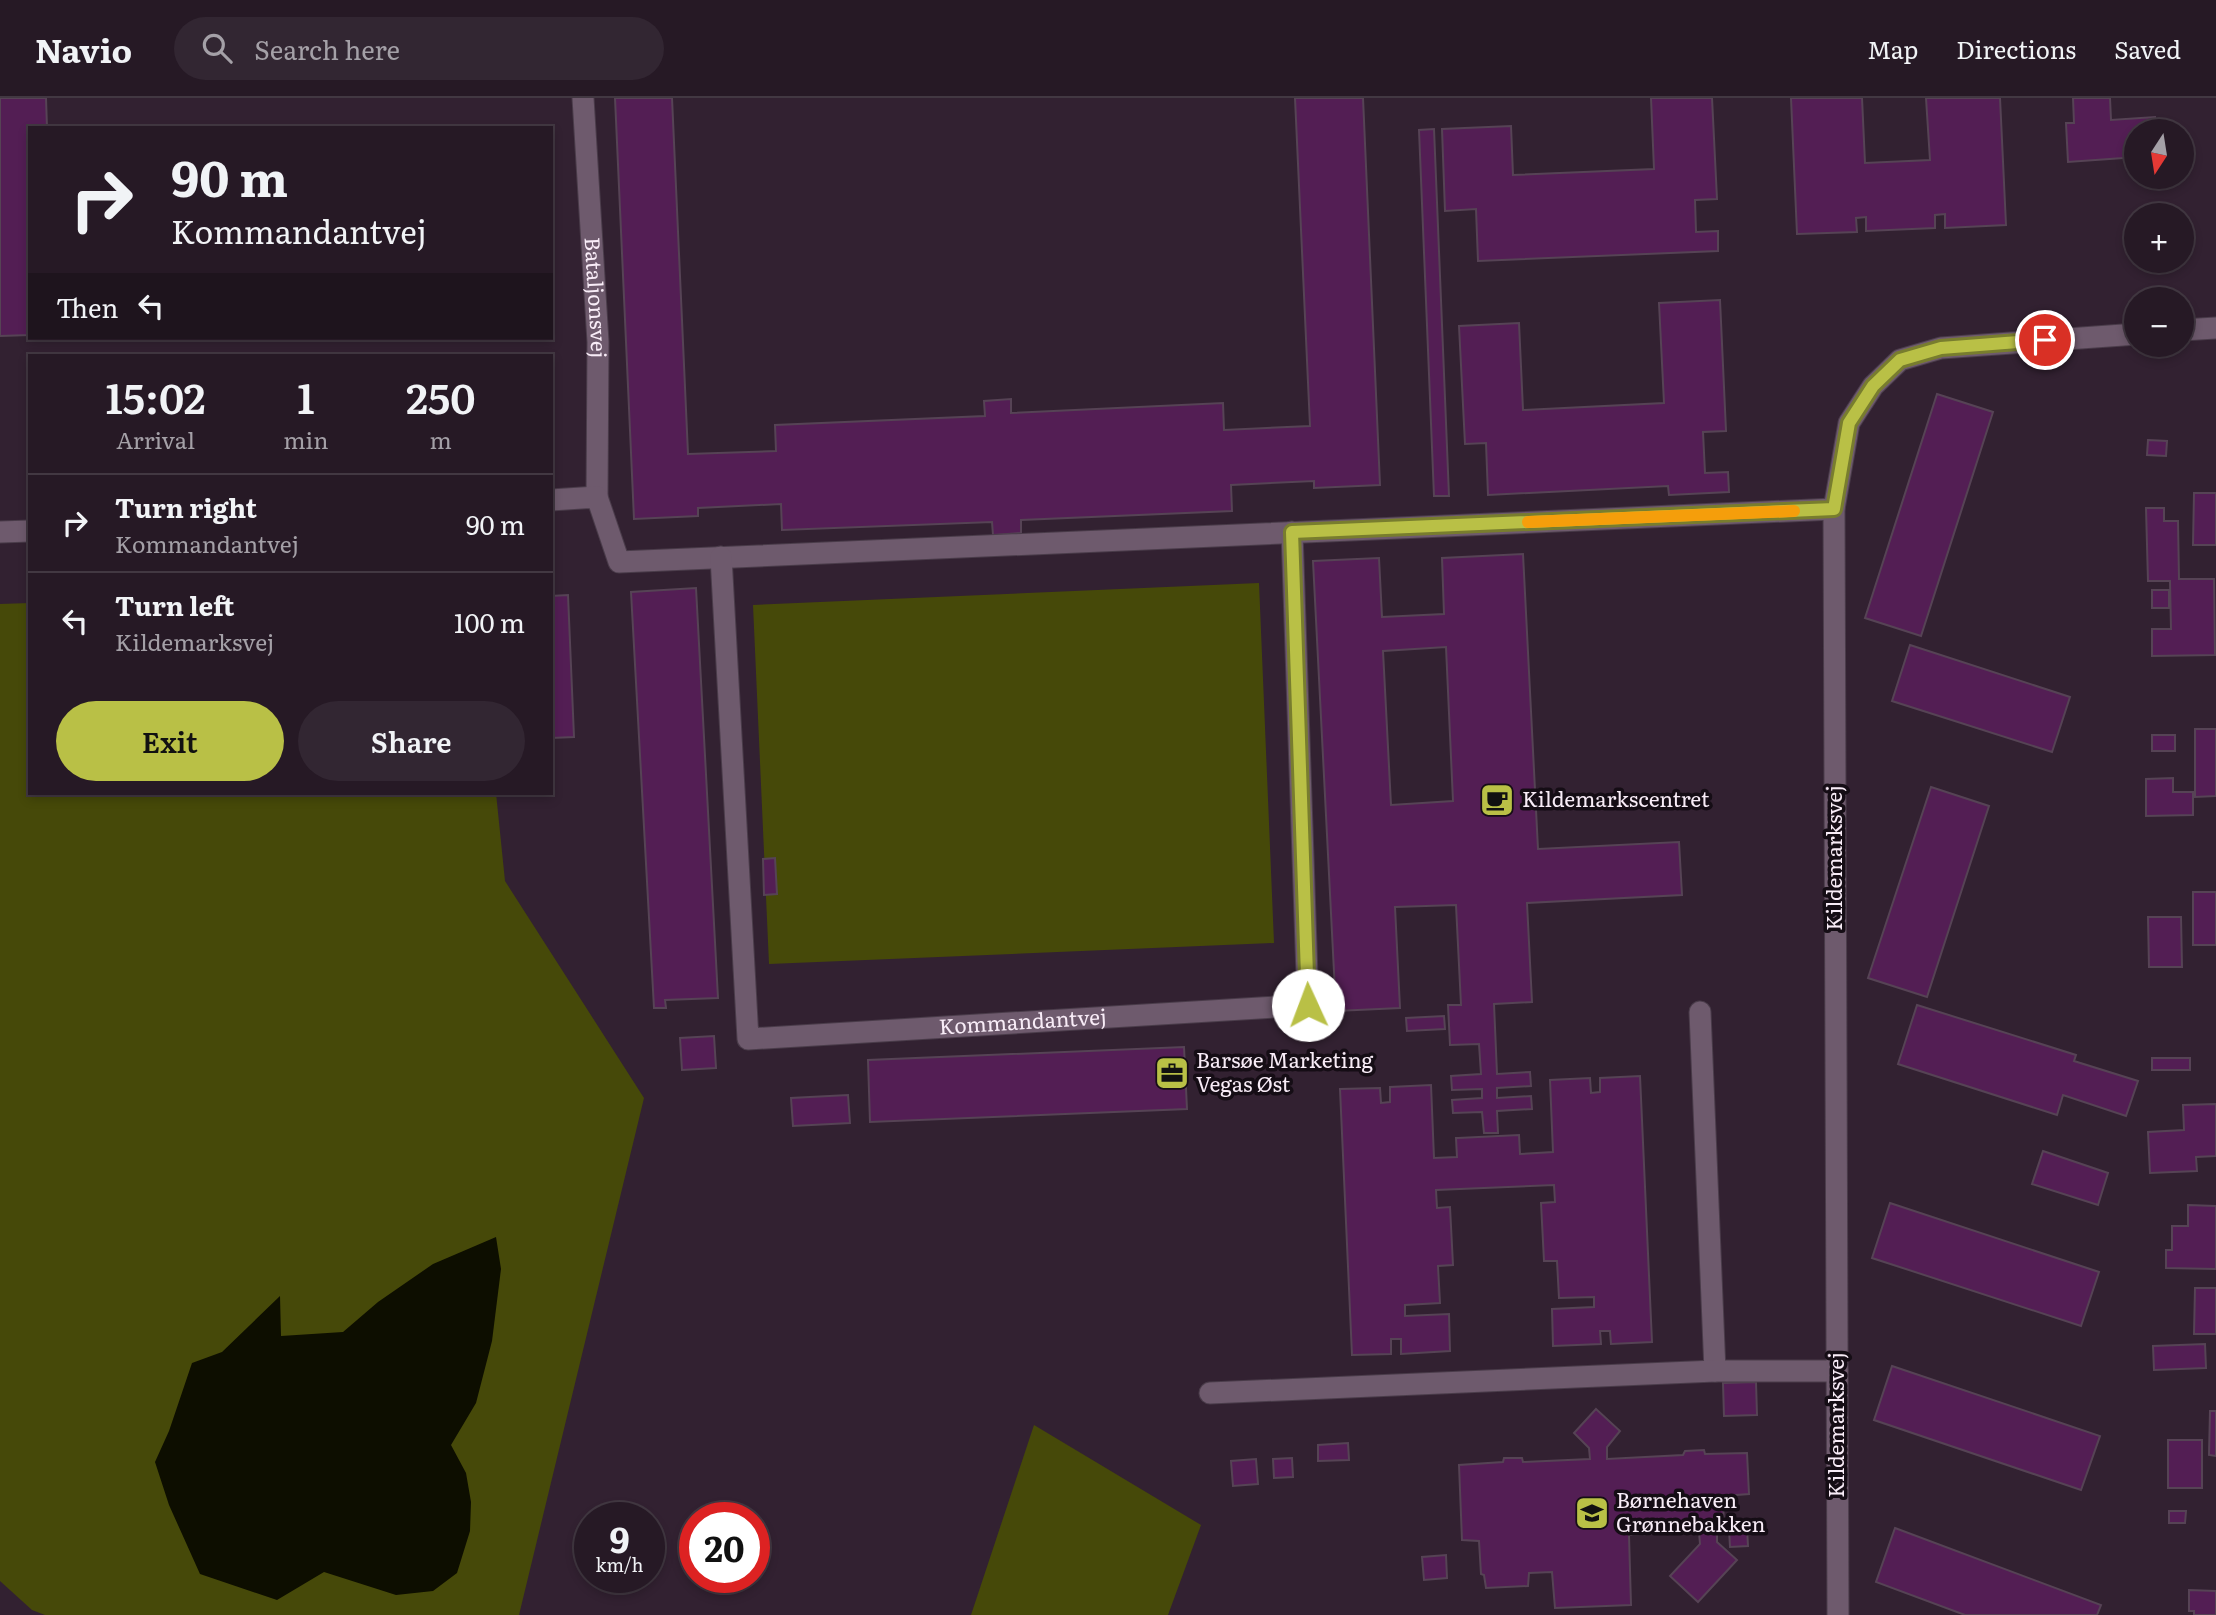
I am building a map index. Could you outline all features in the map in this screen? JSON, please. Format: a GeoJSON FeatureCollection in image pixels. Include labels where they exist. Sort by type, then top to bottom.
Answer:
{"type":"FeatureCollection","features":[{"type":"Feature","properties":{"kind":"street","name":"Bataljonsvej"},"geometry":{"type":"LineString","coordinates":[[583,98],[598,342],[597,497]]}},
{"type":"Feature","properties":{"kind":"street"},"geometry":{"type":"LineString","coordinates":[[2194,329],[2216,328]]}},
{"type":"Feature","properties":{"kind":"street","name":"Kildemarksvej"},"geometry":{"type":"LineString","coordinates":[[1838,1615],[1834,509],[1849,423],[1873,386],[1900,360],[1941,348],[2124,335]]}},
{"type":"Feature","properties":{"kind":"street"},"geometry":{"type":"LineString","coordinates":[[553,500],[597,497],[619,562],[1834,509]]}},
{"type":"Feature","properties":{"kind":"street"},"geometry":{"type":"LineString","coordinates":[[0,532],[28,531]]}},
{"type":"Feature","properties":{"kind":"street","name":"Kommandantvej"},"geometry":{"type":"LineString","coordinates":[[721,557],[748,1039],[1308,1005],[1292,532]]}},
{"type":"Feature","properties":{"kind":"street"},"geometry":{"type":"LineString","coordinates":[[1700,1012],[1715,1371]]}},
{"type":"Feature","properties":{"kind":"street"},"geometry":{"type":"LineString","coordinates":[[1210,1393],[1715,1371],[1837,1371]]}},
{"type":"Feature","properties":{"kind":"shaded area"},"geometry":{"type":"Polygon","coordinates":[[[1259,583],[1274,943],[769,964],[753,605],[1259,583]]]}},
{"type":"Feature","properties":{"kind":"shaded area"},"geometry":{"type":"Polygon","coordinates":[[[28,603],[28,795],[496,795],[505,881],[644,1098],[519,1615],[45,1615],[32,1610],[0,1581],[0,604],[28,603]]]}},
{"type":"Feature","properties":{"kind":"shaded area"},"geometry":{"type":"Polygon","coordinates":[[[496,1237],[501,1269],[492,1341],[476,1403],[451,1445],[466,1473],[471,1502],[470,1531],[457,1573],[433,1591],[396,1595],[324,1572],[277,1600],[200,1574],[169,1505],[155,1462],[169,1431],[192,1363],[222,1352],[280,1296],[281,1336],[343,1332],[378,1302],[433,1264],[496,1237]]]}},
{"type":"Feature","properties":{"kind":"shaded area"},"geometry":{"type":"Polygon","coordinates":[[[1034,1425],[1201,1525],[1168,1615],[971,1615],[1034,1425]]]}},
{"type":"Feature","properties":{"kind":"building"},"geometry":{"type":"Polygon","coordinates":[[[0,98],[46,98],[47,126],[28,126],[28,335],[0,336],[0,98]]]}},
{"type":"Feature","properties":{"kind":"building"},"geometry":{"type":"Polygon","coordinates":[[[615,98],[672,98],[688,454],[776,451],[775,425],[985,416],[984,401],[1011,399],[1011,413],[1223,403],[1224,430],[1310,426],[1295,98],[1363,98],[1380,485],[1314,488],[1314,481],[1231,485],[1232,511],[1021,520],[1021,533],[993,535],[992,522],[782,530],[781,504],[698,508],[698,516],[634,519],[615,98]]]}},
{"type":"Feature","properties":{"kind":"building"},"geometry":{"type":"Polygon","coordinates":[[[1651,98],[1712,98],[1717,199],[1695,200],[1696,232],[1718,231],[1718,251],[1478,261],[1476,209],[1445,211],[1442,129],[1511,126],[1513,175],[1654,169],[1651,98]]]}},
{"type":"Feature","properties":{"kind":"building"},"geometry":{"type":"Polygon","coordinates":[[[1791,98],[1862,98],[1865,163],[1930,160],[1926,98],[2000,98],[2006,225],[1945,228],[1945,214],[1935,215],[1935,228],[1866,231],[1866,217],[1856,218],[1857,232],[1797,234],[1791,98]]]}},
{"type":"Feature","properties":{"kind":"building"},"geometry":{"type":"Polygon","coordinates":[[[2073,98],[2110,98],[2111,120],[2124,119],[2124,158],[2068,162],[2066,123],[2074,123],[2073,98]]]}},
{"type":"Feature","properties":{"kind":"building"},"geometry":{"type":"Polygon","coordinates":[[[1434,129],[1449,496],[1434,496],[1419,130],[1434,129]]]}},
{"type":"Feature","properties":{"kind":"building"},"geometry":{"type":"Polygon","coordinates":[[[1720,300],[1726,431],[1703,432],[1705,473],[1728,472],[1729,492],[1669,495],[1668,486],[1488,495],[1486,443],[1465,444],[1459,326],[1519,323],[1523,410],[1664,403],[1659,303],[1720,300]]]}},
{"type":"Feature","properties":{"kind":"building"},"geometry":{"type":"Polygon","coordinates":[[[1937,394],[1993,412],[1921,636],[1865,618],[1937,394]]]}},
{"type":"Feature","properties":{"kind":"building"},"geometry":{"type":"Polygon","coordinates":[[[2148,440],[2167,441],[2166,456],[2147,455],[2148,440]]]}},
{"type":"Feature","properties":{"kind":"building"},"geometry":{"type":"Polygon","coordinates":[[[2194,493],[2216,493],[2216,545],[2193,545],[2194,493]]]}},
{"type":"Feature","properties":{"kind":"building"},"geometry":{"type":"Polygon","coordinates":[[[2146,508],[2164,508],[2164,521],[2178,521],[2179,579],[2214,579],[2215,655],[2152,656],[2152,629],[2171,629],[2170,581],[2148,581],[2146,508]]]}},
{"type":"Feature","properties":{"kind":"building"},"geometry":{"type":"Polygon","coordinates":[[[1523,554],[1538,849],[1679,842],[1682,895],[1527,903],[1532,1002],[1494,1004],[1497,1074],[1530,1072],[1531,1086],[1497,1088],[1497,1098],[1531,1096],[1532,1109],[1497,1111],[1498,1133],[1484,1133],[1482,1112],[1453,1113],[1452,1100],[1482,1098],[1482,1089],[1452,1090],[1451,1076],[1481,1074],[1479,1044],[1450,1045],[1448,1005],[1461,1005],[1456,905],[1395,907],[1400,1008],[1336,1011],[1313,561],[1379,558],[1382,617],[1444,614],[1442,558],[1523,554]],[[1446,647],[1383,651],[1391,805],[1453,801],[1446,647]]]}},
{"type":"Feature","properties":{"kind":"building"},"geometry":{"type":"Polygon","coordinates":[[[696,588],[718,998],[665,1000],[666,1008],[654,1008],[631,592],[696,588]]]}},
{"type":"Feature","properties":{"kind":"building"},"geometry":{"type":"Polygon","coordinates":[[[2152,590],[2169,590],[2169,608],[2152,608],[2152,590]]]}},
{"type":"Feature","properties":{"kind":"building"},"geometry":{"type":"Polygon","coordinates":[[[568,595],[574,737],[553,738],[553,596],[568,595]]]}},
{"type":"Feature","properties":{"kind":"building"},"geometry":{"type":"Polygon","coordinates":[[[1910,645],[2070,697],[2052,752],[1892,701],[1910,645]]]}},
{"type":"Feature","properties":{"kind":"building"},"geometry":{"type":"Polygon","coordinates":[[[2195,729],[2216,729],[2216,796],[2195,797],[2195,729]]]}},
{"type":"Feature","properties":{"kind":"building"},"geometry":{"type":"Polygon","coordinates":[[[2152,735],[2175,735],[2175,751],[2152,751],[2152,735]]]}},
{"type":"Feature","properties":{"kind":"building"},"geometry":{"type":"Polygon","coordinates":[[[2173,778],[2173,792],[2193,792],[2193,815],[2146,816],[2146,779],[2173,778]]]}},
{"type":"Feature","properties":{"kind":"building"},"geometry":{"type":"Polygon","coordinates":[[[1931,787],[1989,806],[1927,997],[1868,978],[1931,787]]]}},
{"type":"Feature","properties":{"kind":"building"},"geometry":{"type":"Polygon","coordinates":[[[775,858],[777,894],[764,895],[763,859],[775,858]]]}},
{"type":"Feature","properties":{"kind":"building"},"geometry":{"type":"Polygon","coordinates":[[[2193,892],[2216,892],[2216,945],[2193,945],[2193,892]]]}},
{"type":"Feature","properties":{"kind":"building"},"geometry":{"type":"Polygon","coordinates":[[[2148,917],[2181,917],[2182,967],[2149,967],[2148,917]]]}},
{"type":"Feature","properties":{"kind":"building"},"geometry":{"type":"Polygon","coordinates":[[[1917,1005],[2076,1055],[2074,1061],[2138,1081],[2126,1116],[2063,1095],[2057,1115],[1898,1064],[1917,1005]]]}},
{"type":"Feature","properties":{"kind":"building"},"geometry":{"type":"Polygon","coordinates":[[[1444,1016],[1445,1029],[1407,1031],[1406,1018],[1444,1016]]]}},
{"type":"Feature","properties":{"kind":"building"},"geometry":{"type":"Polygon","coordinates":[[[714,1036],[716,1068],[682,1070],[680,1038],[714,1036]]]}},
{"type":"Feature","properties":{"kind":"building"},"geometry":{"type":"Polygon","coordinates":[[[1184,1047],[1187,1109],[870,1122],[868,1060],[1184,1047]]]}},
{"type":"Feature","properties":{"kind":"building"},"geometry":{"type":"Polygon","coordinates":[[[2152,1058],[2190,1058],[2190,1070],[2152,1070],[2152,1058]]]}},
{"type":"Feature","properties":{"kind":"building"},"geometry":{"type":"Polygon","coordinates":[[[1640,1076],[1652,1342],[1611,1344],[1610,1331],[1600,1331],[1601,1344],[1553,1346],[1552,1309],[1594,1307],[1594,1297],[1559,1298],[1557,1261],[1544,1261],[1541,1203],[1555,1202],[1554,1185],[1436,1190],[1437,1208],[1450,1207],[1453,1265],[1438,1266],[1440,1303],[1405,1305],[1405,1316],[1449,1314],[1450,1351],[1401,1354],[1401,1339],[1391,1339],[1391,1354],[1352,1355],[1340,1089],[1380,1088],[1381,1103],[1390,1102],[1390,1087],[1431,1085],[1434,1158],[1457,1157],[1456,1138],[1519,1135],[1520,1154],[1553,1152],[1550,1080],[1590,1078],[1591,1093],[1600,1092],[1600,1078],[1640,1076]]]}},
{"type":"Feature","properties":{"kind":"building"},"geometry":{"type":"Polygon","coordinates":[[[848,1095],[850,1123],[793,1126],[791,1098],[848,1095]]]}},
{"type":"Feature","properties":{"kind":"building"},"geometry":{"type":"Polygon","coordinates":[[[2216,1104],[2216,1156],[2196,1157],[2197,1171],[2150,1173],[2148,1132],[2184,1130],[2183,1105],[2216,1104]]]}},
{"type":"Feature","properties":{"kind":"building"},"geometry":{"type":"Polygon","coordinates":[[[2043,1151],[2108,1173],[2098,1205],[2032,1184],[2043,1151]]]}},
{"type":"Feature","properties":{"kind":"building"},"geometry":{"type":"Polygon","coordinates":[[[1890,1203],[2099,1272],[2081,1326],[1872,1258],[1890,1203]]]}},
{"type":"Feature","properties":{"kind":"building"},"geometry":{"type":"Polygon","coordinates":[[[2188,1205],[2216,1206],[2216,1269],[2166,1268],[2166,1250],[2172,1250],[2172,1226],[2188,1226],[2188,1205]]]}},
{"type":"Feature","properties":{"kind":"building"},"geometry":{"type":"Polygon","coordinates":[[[2195,1288],[2216,1288],[2216,1334],[2194,1334],[2195,1288]]]}},
{"type":"Feature","properties":{"kind":"building"},"geometry":{"type":"Polygon","coordinates":[[[2205,1344],[2206,1368],[2154,1370],[2153,1346],[2205,1344]]]}},
{"type":"Feature","properties":{"kind":"building"},"geometry":{"type":"Polygon","coordinates":[[[1892,1366],[2100,1436],[2081,1490],[1874,1420],[1892,1366]]]}},
{"type":"Feature","properties":{"kind":"building"},"geometry":{"type":"Polygon","coordinates":[[[1756,1382],[1757,1415],[1724,1416],[1723,1383],[1756,1382]]]}},
{"type":"Feature","properties":{"kind":"building","name":"Børnehaven Grønnebakken"},"geometry":{"type":"Polygon","coordinates":[[[1596,1409],[1620,1431],[1607,1447],[1607,1459],[1683,1455],[1685,1451],[1704,1450],[1705,1454],[1747,1453],[1749,1494],[1723,1496],[1724,1530],[1717,1532],[1717,1542],[1737,1560],[1698,1602],[1670,1576],[1700,1544],[1699,1532],[1629,1535],[1631,1605],[1555,1608],[1552,1572],[1529,1573],[1528,1586],[1486,1588],[1484,1575],[1481,1574],[1479,1541],[1462,1540],[1459,1465],[1503,1462],[1504,1458],[1522,1458],[1523,1462],[1590,1459],[1589,1448],[1574,1433],[1596,1409]]]}},
{"type":"Feature","properties":{"kind":"building"},"geometry":{"type":"Polygon","coordinates":[[[2210,1411],[2216,1411],[2216,1456],[2209,1455],[2210,1411]]]}},
{"type":"Feature","properties":{"kind":"building"},"geometry":{"type":"Polygon","coordinates":[[[2168,1440],[2202,1440],[2202,1488],[2168,1488],[2168,1440]]]}},
{"type":"Feature","properties":{"kind":"building"},"geometry":{"type":"Polygon","coordinates":[[[1348,1443],[1349,1460],[1318,1461],[1318,1445],[1348,1443]]]}},
{"type":"Feature","properties":{"kind":"building"},"geometry":{"type":"Polygon","coordinates":[[[1292,1458],[1293,1477],[1274,1478],[1273,1459],[1292,1458]]]}},
{"type":"Feature","properties":{"kind":"building"},"geometry":{"type":"Polygon","coordinates":[[[1256,1459],[1258,1484],[1233,1486],[1231,1461],[1256,1459]]]}},
{"type":"Feature","properties":{"kind":"building"},"geometry":{"type":"Polygon","coordinates":[[[2169,1511],[2186,1511],[2185,1523],[2169,1523],[2169,1511]]]}},
{"type":"Feature","properties":{"kind":"building"},"geometry":{"type":"Polygon","coordinates":[[[1747,1528],[1748,1546],[1730,1547],[1729,1529],[1747,1528]]]}},
{"type":"Feature","properties":{"kind":"building"},"geometry":{"type":"Polygon","coordinates":[[[1895,1528],[2101,1605],[2097,1615],[1965,1615],[1876,1582],[1895,1528]]]}},
{"type":"Feature","properties":{"kind":"building"},"geometry":{"type":"Polygon","coordinates":[[[1446,1555],[1447,1578],[1424,1580],[1422,1557],[1446,1555]]]}},
{"type":"Feature","properties":{"kind":"building"},"geometry":{"type":"Polygon","coordinates":[[[2189,1590],[2216,1591],[2216,1615],[2194,1615],[2194,1611],[2189,1611],[2189,1590]]]}},
{"type":"Feature","properties":{"kind":"slow traffic"},"geometry":{"type":"LineString","coordinates":[[1528,522],[1794,511]]}},
{"type":"Feature","properties":{"kind":"place","name":"Kildemarkscentret"},"geometry":{"type":"Point","coordinates":[1497,800]}},
{"type":"Feature","properties":{"kind":"place","name":"Barsøe Marketing Vegas Øst"},"geometry":{"type":"Point","coordinates":[1172,1073]}},
{"type":"Feature","properties":{"kind":"place","name":"Børnehaven Grønnebakken"},"geometry":{"type":"Point","coordinates":[1592,1513]}},
{"type":"Feature","properties":{"kind":"route"},"geometry":{"type":"LineString","coordinates":[[1308,1005],[1292,532],[1834,509],[1849,423],[1873,386],[1900,360],[1941,348],[2045,340]]}}]}
